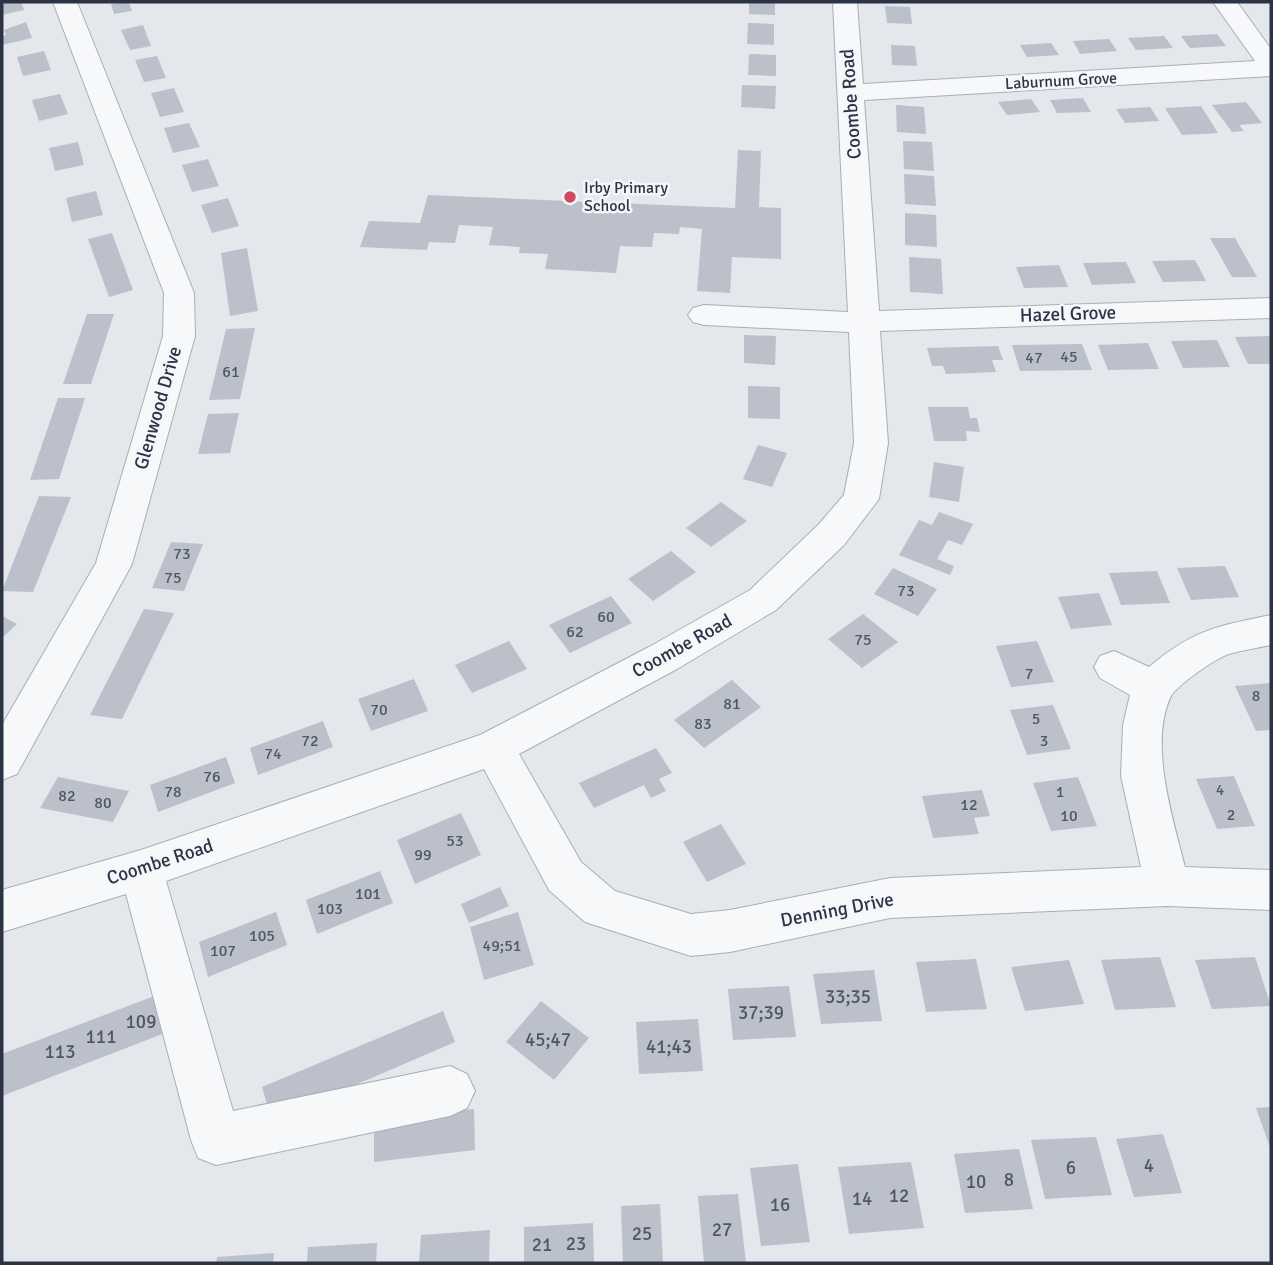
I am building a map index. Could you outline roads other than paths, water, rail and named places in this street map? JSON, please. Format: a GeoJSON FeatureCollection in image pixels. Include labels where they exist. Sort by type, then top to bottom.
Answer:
{"type":"FeatureCollection","features":[{"type":"Feature","properties":{"kind":"street","name":"Glenwood Drive"},"geometry":{"type":"LineString","coordinates":[[2,762],[114,565],[179,336],[180,293],[65,2]]}},
{"type":"Feature","properties":{"kind":"street","name":"Coombe Road"},"geometry":{"type":"LineString","coordinates":[[2,911],[141,870],[494,748],[663,658],[763,600],[831,535],[862,499],[871,443],[845,2]]}},
{"type":"Feature","properties":{"kind":"street"},"geometry":{"type":"LineString","coordinates":[[1225,2],[1271,67]]}},
{"type":"Feature","properties":{"kind":"street","name":"Laburnum Grove"},"geometry":{"type":"LineString","coordinates":[[850,93],[1271,67]]}},
{"type":"Feature","properties":{"kind":"street","name":"Hazel Grove"},"geometry":{"type":"LineString","coordinates":[[704,315],[830,323],[864,319],[1271,308]]}},
{"type":"Feature","properties":{"kind":"street"},"geometry":{"type":"LineString","coordinates":[[1167,886],[1142,776],[1143,725],[1152,688],[1180,664],[1217,641],[1271,630]]}},
{"type":"Feature","properties":{"kind":"street"},"geometry":{"type":"LineString","coordinates":[[1114,667],[1152,688]]}},
{"type":"Feature","properties":{"kind":"street","name":"Denning Drive"},"geometry":{"type":"LineString","coordinates":[[494,748],[565,876],[601,906],[691,936],[730,931],[890,898],[1167,886],[1271,890]]}},
{"type":"Feature","properties":{"kind":"street"},"geometry":{"type":"LineString","coordinates":[[141,870],[216,1140],[450,1091]]}},
{"type":"Feature","properties":{"kind":"place","name":"Irby Primary School"},"geometry":{"type":"Point","coordinates":[570,197]}}]}
